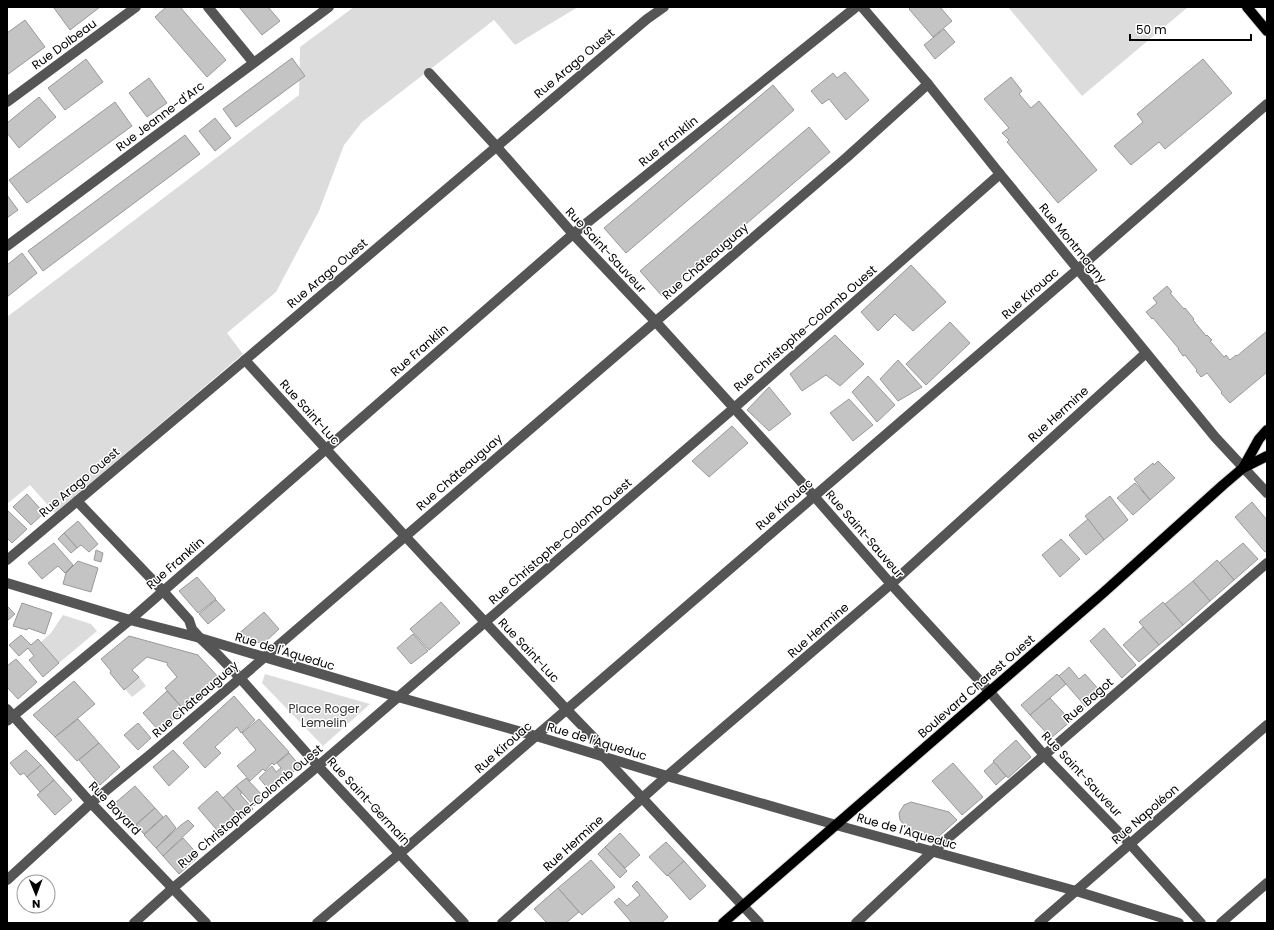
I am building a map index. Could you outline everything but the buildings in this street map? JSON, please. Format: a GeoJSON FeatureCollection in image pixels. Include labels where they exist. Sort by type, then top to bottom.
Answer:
{"type":"FeatureCollection","features":[{"type":"Feature","properties":{"kind":"main road"},"geometry":{"type":"LineString","coordinates":[[1247,7],[1267,31]]}},
{"type":"Feature","properties":{"kind":"main road","name":"Boulevard Charest Ouest"},"geometry":{"type":"LineString","coordinates":[[1243,468],[1259,439],[1267,430]]}},
{"type":"Feature","properties":{"kind":"main road","name":"Boulevard Charest Ouest"},"geometry":{"type":"LineString","coordinates":[[724,923],[1097,598],[1223,485],[1243,468],[1267,456]]}},
{"type":"Feature","properties":{"kind":"street","name":"Rue Dolbeau"},"geometry":{"type":"LineString","coordinates":[[7,102],[136,7]]}},
{"type":"Feature","properties":{"kind":"street"},"geometry":{"type":"LineString","coordinates":[[208,7],[253,62]]}},
{"type":"Feature","properties":{"kind":"street","name":"Rue Jeanne-d'Arc"},"geometry":{"type":"LineString","coordinates":[[7,246],[329,7]]}},
{"type":"Feature","properties":{"kind":"street","name":"Rue Arago Ouest"},"geometry":{"type":"LineString","coordinates":[[7,560],[496,146],[647,19],[664,7]]}},
{"type":"Feature","properties":{"kind":"street","name":"Rue Franklin"},"geometry":{"type":"LineString","coordinates":[[9,715],[130,620],[573,234],[856,7]]}},
{"type":"Feature","properties":{"kind":"street","name":"Rue Montmagny"},"geometry":{"type":"LineString","coordinates":[[862,7],[928,84],[1215,437],[1267,493]]}},
{"type":"Feature","properties":{"kind":"street","name":"Rue Saint-Sauveur"},"geometry":{"type":"LineString","coordinates":[[429,73],[496,146],[573,234],[655,321],[814,496],[891,584],[990,691],[1044,754],[1130,844],[1201,923]]}},
{"type":"Feature","properties":{"kind":"street","name":"Rue Châteauguay"},"geometry":{"type":"LineString","coordinates":[[7,880],[91,803],[240,678],[846,158],[928,84]]}},
{"type":"Feature","properties":{"kind":"street","name":"Rue Kirouac"},"geometry":{"type":"LineString","coordinates":[[317,923],[536,736],[1267,104]]}},
{"type":"Feature","properties":{"kind":"street","name":"Rue Christophe-Colomb Ouest"},"geometry":{"type":"LineString","coordinates":[[134,923],[173,888],[398,698],[734,408],[1000,174]]}},
{"type":"Feature","properties":{"kind":"street","name":"Rue Hermine"},"geometry":{"type":"LineString","coordinates":[[502,923],[667,776],[891,584],[1146,353]]}},
{"type":"Feature","properties":{"kind":"street","name":"Rue Saint-Luc"},"geometry":{"type":"LineString","coordinates":[[245,360],[405,536],[596,740],[603,756],[759,923]]}},
{"type":"Feature","properties":{"kind":"street","name":"Rue Saint-Germain"},"geometry":{"type":"LineString","coordinates":[[77,501],[163,591],[189,620],[192,629],[200,638],[240,678],[318,766],[464,923]]}},
{"type":"Feature","properties":{"kind":"street","name":"Rue Bagot"},"geometry":{"type":"LineString","coordinates":[[856,923],[932,852],[1267,563]]}},
{"type":"Feature","properties":{"kind":"street","name":"Rue de l'Aqueduc"},"geometry":{"type":"LineString","coordinates":[[7,583],[130,620],[200,638],[398,698],[536,736],[836,825],[1076,891],[1179,923]]}},
{"type":"Feature","properties":{"kind":"street","name":"Rue Bayard"},"geometry":{"type":"LineString","coordinates":[[9,715],[206,923]]}},
{"type":"Feature","properties":{"kind":"street","name":"Rue Napoléon"},"geometry":{"type":"LineString","coordinates":[[1039,923],[1267,725]]}},
{"type":"Feature","properties":{"kind":"street"},"geometry":{"type":"LineString","coordinates":[[1221,923],[1267,883]]}},
{"type":"Feature","properties":{"kind":"green space"},"geometry":{"type":"Polygon","coordinates":[[[354,7],[578,7],[515,45],[494,20],[362,122],[344,145],[319,211],[276,292],[227,333],[243,354],[55,513],[30,485],[7,504],[7,317],[299,95],[300,47],[354,7]]]}},
{"type":"Feature","properties":{"kind":"green space"},"geometry":{"type":"Polygon","coordinates":[[[1008,7],[1188,7],[1082,96],[1008,7]]]}},
{"type":"Feature","properties":{"kind":"green space"},"geometry":{"type":"Polygon","coordinates":[[[63,615],[91,624],[97,631],[59,663],[41,642],[51,633],[63,615]]]}},
{"type":"Feature","properties":{"kind":"green space","name":"Place Roger Lemelin"},"geometry":{"type":"Polygon","coordinates":[[[265,674],[370,704],[323,746],[262,683],[265,674]]]}},
{"type":"Feature","properties":{"kind":"green space"},"geometry":{"type":"Polygon","coordinates":[[[139,677],[146,686],[132,697],[125,689],[139,677]]]}}]}
